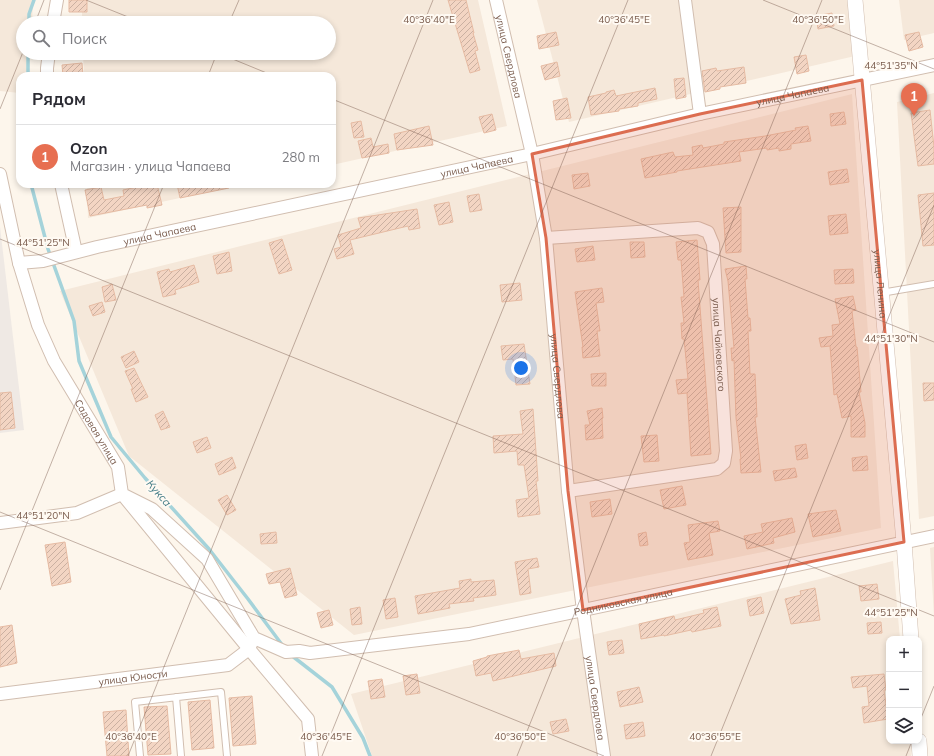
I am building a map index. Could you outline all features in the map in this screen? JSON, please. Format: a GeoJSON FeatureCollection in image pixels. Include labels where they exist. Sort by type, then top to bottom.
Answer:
{"type":"FeatureCollection","features":[{"type":"Feature","properties":{"kind":"street"},"geometry":{"type":"LineString","coordinates":[[54,16],[57,0]]}},
{"type":"Feature","properties":{"kind":"street","name":"улица Свердлова"},"geometry":{"type":"LineString","coordinates":[[496,0],[532,154],[546,238],[568,491],[604,756]]}},
{"type":"Feature","properties":{"kind":"street"},"geometry":{"type":"LineString","coordinates":[[685,0],[700,114]]}},
{"type":"Feature","properties":{"kind":"street","name":"улица Ленина"},"geometry":{"type":"LineString","coordinates":[[855,0],[904,542],[911,636]]}},
{"type":"Feature","properties":{"kind":"street"},"geometry":{"type":"LineString","coordinates":[[47,72],[48,60]]}},
{"type":"Feature","properties":{"kind":"street","name":"улица Чапаева"},"geometry":{"type":"LineString","coordinates":[[19,263],[43,261],[76,252],[532,154],[700,114],[934,65]]}},
{"type":"Feature","properties":{"kind":"street","name":"Садовая улица"},"geometry":{"type":"LineString","coordinates":[[0,174],[19,263],[38,325],[54,361],[118,467],[122,494]]}},
{"type":"Feature","properties":{"kind":"street"},"geometry":{"type":"LineString","coordinates":[[62,188],[76,252]]}},
{"type":"Feature","properties":{"kind":"street","name":"улица Чайковского"},"geometry":{"type":"LineString","coordinates":[[546,238],[698,228],[708,232],[713,244],[726,451],[724,463],[717,469],[568,491]]}},
{"type":"Feature","properties":{"kind":"street"},"geometry":{"type":"LineString","coordinates":[[122,494],[308,719],[312,756]]}},
{"type":"Feature","properties":{"kind":"street"},"geometry":{"type":"LineString","coordinates":[[0,523],[77,513],[122,494],[152,509],[207,559],[254,638]]}},
{"type":"Feature","properties":{"kind":"street","name":"Родниковская улица"},"geometry":{"type":"LineString","coordinates":[[254,638],[286,652],[299,651],[310,653],[469,634],[934,536]]}},
{"type":"Feature","properties":{"kind":"street","name":"улица Юности"},"geometry":{"type":"LineString","coordinates":[[0,694],[228,665],[249,649],[254,638]]}},
{"type":"Feature","properties":{"kind":"street"},"geometry":{"type":"LineString","coordinates":[[919,744],[920,756]]}},
{"type":"Feature","properties":{"kind":"lane"},"geometry":{"type":"LineString","coordinates":[[881,293],[934,284]]}},
{"type":"Feature","properties":{"kind":"lane"},"geometry":{"type":"LineString","coordinates":[[140,756],[135,702],[221,692],[227,756]]}},
{"type":"Feature","properties":{"kind":"lane"},"geometry":{"type":"LineString","coordinates":[[176,697],[181,756]]}},
{"type":"Feature","properties":{"kind":"highlighted area"},"geometry":{"type":"Polygon","coordinates":[[[862,80],[904,542],[583,610],[568,491],[546,238],[532,154],[700,114],[862,80]]]}},
{"type":"Feature","properties":{"kind":"shaded area"},"geometry":{"type":"Polygon","coordinates":[[[0,0],[33,0],[32,16],[16,16],[16,60],[30,60],[29,72],[16,72],[16,93],[0,91],[0,0]]]}},
{"type":"Feature","properties":{"kind":"shaded area"},"geometry":{"type":"Polygon","coordinates":[[[82,0],[478,0],[507,126],[336,164],[336,72],[84,72],[83,60],[336,60],[336,16],[82,16],[82,0]]]}},
{"type":"Feature","properties":{"kind":"shaded area"},"geometry":{"type":"Polygon","coordinates":[[[537,0],[850,0],[855,56],[569,122],[537,0]]]}},
{"type":"Feature","properties":{"kind":"shaded area"},"geometry":{"type":"Polygon","coordinates":[[[899,0],[934,0],[934,33],[904,40],[899,0]]]}},
{"type":"Feature","properties":{"kind":"shaded area"},"geometry":{"type":"Polygon","coordinates":[[[934,93],[934,516],[919,519],[897,102],[934,93]]]}},
{"type":"Feature","properties":{"kind":"shaded area"},"geometry":{"type":"Polygon","coordinates":[[[852,94],[881,528],[354,635],[129,456],[60,291],[852,94]]]}},
{"type":"Feature","properties":{"kind":"shaded area"},"geometry":{"type":"Polygon","coordinates":[[[87,188],[226,188],[88,218],[87,188]]]}},
{"type":"Feature","properties":{"kind":"shaded area"},"geometry":{"type":"Polygon","coordinates":[[[0,227],[24,430],[0,433],[0,227]]]}},
{"type":"Feature","properties":{"kind":"shaded area"},"geometry":{"type":"Polygon","coordinates":[[[934,547],[934,616],[930,548],[934,547]]]}},
{"type":"Feature","properties":{"kind":"shaded area"},"geometry":{"type":"Polygon","coordinates":[[[893,561],[900,636],[886,636],[886,744],[910,744],[911,756],[372,756],[351,694],[893,561]]]}},
{"type":"Feature","properties":{"kind":"building"},"geometry":{"type":"Polygon","coordinates":[[[69,0],[87,0],[87,12],[69,12],[69,0]]]}},
{"type":"Feature","properties":{"kind":"building"},"geometry":{"type":"Polygon","coordinates":[[[448,0],[466,0],[478,50],[475,51],[480,70],[470,73],[448,0]]]}},
{"type":"Feature","properties":{"kind":"building"},"geometry":{"type":"Polygon","coordinates":[[[832,13],[834,26],[818,29],[816,16],[832,13]]]}},
{"type":"Feature","properties":{"kind":"building"},"geometry":{"type":"Polygon","coordinates":[[[556,32],[559,45],[539,49],[537,36],[556,32]]]}},
{"type":"Feature","properties":{"kind":"building"},"geometry":{"type":"Polygon","coordinates":[[[919,32],[923,47],[909,51],[905,35],[919,32]]]}},
{"type":"Feature","properties":{"kind":"building"},"geometry":{"type":"Polygon","coordinates":[[[806,55],[809,71],[797,74],[794,57],[806,55]]]}},
{"type":"Feature","properties":{"kind":"building"},"geometry":{"type":"Polygon","coordinates":[[[557,62],[560,76],[545,80],[541,66],[557,62]]]}},
{"type":"Feature","properties":{"kind":"building"},"geometry":{"type":"Polygon","coordinates":[[[82,63],[83,72],[63,72],[62,65],[82,63]]]}},
{"type":"Feature","properties":{"kind":"building"},"geometry":{"type":"Polygon","coordinates":[[[744,67],[746,83],[720,87],[720,89],[705,92],[702,71],[716,68],[717,71],[744,67]]]}},
{"type":"Feature","properties":{"kind":"building"},"geometry":{"type":"Polygon","coordinates":[[[684,78],[686,97],[676,99],[674,79],[684,78]]]}},
{"type":"Feature","properties":{"kind":"building"},"geometry":{"type":"Polygon","coordinates":[[[655,88],[657,99],[638,103],[638,106],[619,109],[619,111],[591,115],[588,97],[614,90],[616,96],[655,88]]]}},
{"type":"Feature","properties":{"kind":"building"},"geometry":{"type":"Polygon","coordinates":[[[567,98],[571,118],[556,120],[553,101],[567,98]]]}},
{"type":"Feature","properties":{"kind":"building"},"geometry":{"type":"Polygon","coordinates":[[[930,110],[934,147],[934,164],[918,166],[911,113],[930,110]]]}},
{"type":"Feature","properties":{"kind":"building"},"geometry":{"type":"Polygon","coordinates":[[[844,112],[846,124],[831,126],[830,114],[844,112]]]}},
{"type":"Feature","properties":{"kind":"building"},"geometry":{"type":"Polygon","coordinates":[[[492,114],[496,130],[484,133],[479,117],[492,114]]]}},
{"type":"Feature","properties":{"kind":"building"},"geometry":{"type":"Polygon","coordinates":[[[361,121],[364,137],[354,138],[351,123],[361,121]]]}},
{"type":"Feature","properties":{"kind":"building"},"geometry":{"type":"Polygon","coordinates":[[[429,126],[433,145],[397,150],[394,134],[429,126]]]}},
{"type":"Feature","properties":{"kind":"building"},"geometry":{"type":"Polygon","coordinates":[[[808,126],[811,141],[791,144],[791,149],[779,151],[779,148],[767,150],[767,148],[739,152],[741,161],[677,171],[645,178],[641,159],[673,152],[675,157],[693,155],[692,147],[702,145],[703,148],[724,144],[724,142],[765,136],[808,126]]]}},
{"type":"Feature","properties":{"kind":"building"},"geometry":{"type":"Polygon","coordinates":[[[371,138],[373,147],[388,144],[389,153],[362,158],[358,141],[371,138]]]}},
{"type":"Feature","properties":{"kind":"building"},"geometry":{"type":"Polygon","coordinates":[[[847,169],[849,182],[830,185],[828,172],[847,169]]]}},
{"type":"Feature","properties":{"kind":"building"},"geometry":{"type":"Polygon","coordinates":[[[588,173],[590,186],[574,189],[572,175],[588,173]]]}},
{"type":"Feature","properties":{"kind":"building"},"geometry":{"type":"Polygon","coordinates":[[[101,188],[104,200],[124,196],[123,190],[132,188],[158,188],[162,205],[147,208],[147,205],[90,216],[85,190],[101,188]]]}},
{"type":"Feature","properties":{"kind":"building"},"geometry":{"type":"Polygon","coordinates":[[[178,188],[229,188],[180,198],[178,188]]]}},
{"type":"Feature","properties":{"kind":"building"},"geometry":{"type":"Polygon","coordinates":[[[934,193],[934,245],[923,246],[918,195],[934,193]]]}},
{"type":"Feature","properties":{"kind":"building"},"geometry":{"type":"Polygon","coordinates":[[[479,194],[482,210],[470,212],[467,196],[479,194]]]}},
{"type":"Feature","properties":{"kind":"building"},"geometry":{"type":"Polygon","coordinates":[[[449,202],[453,222],[439,225],[434,205],[449,202]]]}},
{"type":"Feature","properties":{"kind":"building"},"geometry":{"type":"Polygon","coordinates":[[[741,207],[741,252],[726,253],[723,208],[741,207]]]}},
{"type":"Feature","properties":{"kind":"building"},"geometry":{"type":"Polygon","coordinates":[[[417,209],[420,228],[409,230],[408,226],[350,240],[354,254],[337,259],[334,249],[341,247],[338,235],[361,228],[358,218],[417,209]]]}},
{"type":"Feature","properties":{"kind":"building"},"geometry":{"type":"Polygon","coordinates":[[[846,214],[848,233],[830,235],[828,216],[846,214]]]}},
{"type":"Feature","properties":{"kind":"building"},"geometry":{"type":"Polygon","coordinates":[[[282,239],[292,270],[279,274],[269,243],[282,239]]]}},
{"type":"Feature","properties":{"kind":"building"},"geometry":{"type":"Polygon","coordinates":[[[697,240],[700,280],[698,280],[711,454],[691,456],[687,393],[678,394],[676,380],[688,379],[681,323],[684,323],[681,297],[684,297],[681,260],[678,260],[676,242],[697,240]]]}},
{"type":"Feature","properties":{"kind":"building"},"geometry":{"type":"Polygon","coordinates":[[[630,242],[644,242],[645,257],[631,258],[630,242]]]}},
{"type":"Feature","properties":{"kind":"building"},"geometry":{"type":"Polygon","coordinates":[[[593,246],[595,260],[577,262],[575,249],[593,246]]]}},
{"type":"Feature","properties":{"kind":"building"},"geometry":{"type":"Polygon","coordinates":[[[229,252],[232,271],[217,274],[213,256],[229,252]]]}},
{"type":"Feature","properties":{"kind":"building"},"geometry":{"type":"Polygon","coordinates":[[[194,265],[199,282],[175,290],[176,294],[163,297],[157,272],[169,269],[170,272],[194,265]]]}},
{"type":"Feature","properties":{"kind":"building"},"geometry":{"type":"Polygon","coordinates":[[[746,266],[747,279],[745,279],[748,318],[750,318],[751,331],[748,331],[750,374],[755,374],[757,417],[755,417],[761,472],[741,473],[741,459],[736,418],[734,360],[732,361],[731,348],[734,348],[728,281],[725,269],[746,266]]]}},
{"type":"Feature","properties":{"kind":"building"},"geometry":{"type":"Polygon","coordinates":[[[853,269],[854,283],[835,284],[834,270],[853,269]]]}},
{"type":"Feature","properties":{"kind":"building"},"geometry":{"type":"Polygon","coordinates":[[[520,283],[522,300],[502,302],[500,285],[520,283]]]}},
{"type":"Feature","properties":{"kind":"building"},"geometry":{"type":"Polygon","coordinates":[[[112,284],[116,300],[105,302],[102,287],[112,284]]]}},
{"type":"Feature","properties":{"kind":"building"},"geometry":{"type":"Polygon","coordinates":[[[602,288],[604,302],[596,303],[600,331],[597,331],[600,356],[583,358],[583,347],[575,292],[602,288]]]}},
{"type":"Feature","properties":{"kind":"building"},"geometry":{"type":"Polygon","coordinates":[[[853,296],[856,310],[852,311],[861,392],[859,392],[865,423],[865,437],[851,437],[851,416],[842,418],[837,394],[834,395],[830,346],[821,347],[819,338],[833,336],[832,325],[840,324],[835,299],[853,296]]]}},
{"type":"Feature","properties":{"kind":"building"},"geometry":{"type":"Polygon","coordinates":[[[102,302],[105,312],[93,316],[89,306],[102,302]]]}},
{"type":"Feature","properties":{"kind":"building"},"geometry":{"type":"Polygon","coordinates":[[[524,344],[530,384],[516,385],[513,359],[503,360],[501,346],[524,344]]]}},
{"type":"Feature","properties":{"kind":"building"},"geometry":{"type":"Polygon","coordinates":[[[134,351],[139,362],[126,368],[121,357],[134,351]]]}},
{"type":"Feature","properties":{"kind":"building"},"geometry":{"type":"Polygon","coordinates":[[[134,368],[148,397],[136,402],[131,389],[133,389],[125,371],[134,368]]]}},
{"type":"Feature","properties":{"kind":"building"},"geometry":{"type":"Polygon","coordinates":[[[606,373],[606,386],[592,386],[591,374],[606,373]]]}},
{"type":"Feature","properties":{"kind":"building"},"geometry":{"type":"Polygon","coordinates":[[[923,383],[934,383],[934,400],[924,401],[923,383]]]}},
{"type":"Feature","properties":{"kind":"building"},"geometry":{"type":"Polygon","coordinates":[[[11,392],[15,428],[0,430],[0,393],[11,392]]]}},
{"type":"Feature","properties":{"kind":"building"},"geometry":{"type":"Polygon","coordinates":[[[602,408],[603,438],[586,440],[585,425],[590,425],[587,411],[602,408]]]}},
{"type":"Feature","properties":{"kind":"building"},"geometry":{"type":"Polygon","coordinates":[[[533,409],[538,481],[536,481],[540,514],[518,517],[516,500],[529,498],[524,465],[518,465],[517,451],[494,453],[493,436],[523,434],[520,411],[533,409]]]}},
{"type":"Feature","properties":{"kind":"building"},"geometry":{"type":"Polygon","coordinates":[[[163,411],[170,427],[161,430],[155,415],[163,411]]]}},
{"type":"Feature","properties":{"kind":"building"},"geometry":{"type":"Polygon","coordinates":[[[657,435],[659,461],[644,462],[641,436],[657,435]]]}},
{"type":"Feature","properties":{"kind":"building"},"geometry":{"type":"Polygon","coordinates":[[[207,437],[211,448],[197,453],[193,442],[207,437]]]}},
{"type":"Feature","properties":{"kind":"building"},"geometry":{"type":"Polygon","coordinates":[[[806,444],[808,458],[797,460],[795,446],[806,444]]]}},
{"type":"Feature","properties":{"kind":"building"},"geometry":{"type":"Polygon","coordinates":[[[867,456],[868,470],[853,471],[852,458],[867,456]]]}},
{"type":"Feature","properties":{"kind":"building"},"geometry":{"type":"Polygon","coordinates":[[[232,457],[236,468],[219,475],[215,464],[232,457]]]}},
{"type":"Feature","properties":{"kind":"building"},"geometry":{"type":"Polygon","coordinates":[[[795,468],[797,477],[775,481],[773,471],[795,468]]]}},
{"type":"Feature","properties":{"kind":"building"},"geometry":{"type":"Polygon","coordinates":[[[682,486],[686,505],[664,509],[660,490],[682,486]]]}},
{"type":"Feature","properties":{"kind":"building"},"geometry":{"type":"Polygon","coordinates":[[[227,495],[236,510],[227,515],[218,500],[227,495]]]}},
{"type":"Feature","properties":{"kind":"building"},"geometry":{"type":"Polygon","coordinates":[[[610,499],[612,514],[592,517],[590,502],[610,499]]]}},
{"type":"Feature","properties":{"kind":"building"},"geometry":{"type":"Polygon","coordinates":[[[836,510],[841,531],[813,537],[808,514],[836,510]]]}},
{"type":"Feature","properties":{"kind":"building"},"geometry":{"type":"Polygon","coordinates":[[[792,518],[795,532],[773,538],[774,543],[747,549],[744,536],[763,532],[761,524],[792,518]]]}},
{"type":"Feature","properties":{"kind":"building"},"geometry":{"type":"Polygon","coordinates":[[[718,521],[720,531],[709,533],[713,555],[688,560],[684,543],[690,542],[688,525],[718,521]]]}},
{"type":"Feature","properties":{"kind":"building"},"geometry":{"type":"Polygon","coordinates":[[[276,532],[277,543],[261,544],[260,534],[276,532]]]}},
{"type":"Feature","properties":{"kind":"building"},"geometry":{"type":"Polygon","coordinates":[[[646,532],[648,545],[640,546],[638,534],[646,532]]]}},
{"type":"Feature","properties":{"kind":"building"},"geometry":{"type":"Polygon","coordinates":[[[65,542],[71,582],[52,586],[45,545],[65,542]]]}},
{"type":"Feature","properties":{"kind":"building"},"geometry":{"type":"Polygon","coordinates":[[[537,558],[539,567],[528,569],[531,593],[520,595],[515,562],[537,558]]]}},
{"type":"Feature","properties":{"kind":"building"},"geometry":{"type":"Polygon","coordinates":[[[290,568],[297,595],[285,598],[280,582],[269,584],[266,574],[290,568]]]}},
{"type":"Feature","properties":{"kind":"building"},"geometry":{"type":"Polygon","coordinates":[[[471,579],[471,582],[494,580],[496,595],[473,598],[474,601],[449,604],[450,608],[418,614],[415,596],[460,588],[459,581],[471,579]]]}},
{"type":"Feature","properties":{"kind":"building"},"geometry":{"type":"Polygon","coordinates":[[[877,584],[879,599],[861,601],[859,586],[877,584]]]}},
{"type":"Feature","properties":{"kind":"building"},"geometry":{"type":"Polygon","coordinates":[[[815,588],[820,620],[791,624],[785,599],[801,595],[800,591],[815,588]]]}},
{"type":"Feature","properties":{"kind":"building"},"geometry":{"type":"Polygon","coordinates":[[[761,597],[764,613],[750,616],[747,600],[761,597]]]}},
{"type":"Feature","properties":{"kind":"building"},"geometry":{"type":"Polygon","coordinates":[[[395,598],[398,617],[386,619],[383,600],[395,598]]]}},
{"type":"Feature","properties":{"kind":"building"},"geometry":{"type":"Polygon","coordinates":[[[360,607],[362,624],[352,625],[350,609],[360,607]]]}},
{"type":"Feature","properties":{"kind":"building"},"geometry":{"type":"Polygon","coordinates":[[[717,607],[721,626],[692,632],[691,630],[641,639],[639,624],[674,616],[675,620],[704,613],[703,610],[717,607]]]}},
{"type":"Feature","properties":{"kind":"building"},"geometry":{"type":"Polygon","coordinates":[[[329,610],[333,625],[321,628],[317,613],[329,610]]]}},
{"type":"Feature","properties":{"kind":"building"},"geometry":{"type":"Polygon","coordinates":[[[881,622],[882,633],[868,634],[867,623],[881,622]]]}},
{"type":"Feature","properties":{"kind":"building"},"geometry":{"type":"Polygon","coordinates":[[[12,625],[17,663],[0,667],[0,627],[12,625]]]}},
{"type":"Feature","properties":{"kind":"building"},"geometry":{"type":"Polygon","coordinates":[[[622,640],[624,653],[609,655],[607,642],[622,640]]]}},
{"type":"Feature","properties":{"kind":"building"},"geometry":{"type":"Polygon","coordinates":[[[519,650],[521,659],[554,653],[556,666],[493,681],[491,673],[476,676],[473,661],[487,656],[519,650]]]}},
{"type":"Feature","properties":{"kind":"building"},"geometry":{"type":"Polygon","coordinates":[[[417,674],[420,693],[406,695],[403,676],[417,674]]]}},
{"type":"Feature","properties":{"kind":"building"},"geometry":{"type":"Polygon","coordinates":[[[884,674],[886,690],[884,690],[886,719],[864,723],[862,707],[869,706],[867,686],[853,688],[851,677],[884,674]]]}},
{"type":"Feature","properties":{"kind":"building"},"geometry":{"type":"Polygon","coordinates":[[[382,679],[385,697],[371,699],[368,681],[382,679]]]}},
{"type":"Feature","properties":{"kind":"building"},"geometry":{"type":"Polygon","coordinates":[[[639,687],[643,702],[620,707],[617,692],[639,687]]]}},
{"type":"Feature","properties":{"kind":"building"},"geometry":{"type":"Polygon","coordinates":[[[252,696],[256,744],[233,746],[229,698],[252,696]]]}},
{"type":"Feature","properties":{"kind":"building"},"geometry":{"type":"Polygon","coordinates":[[[210,700],[214,748],[192,750],[188,702],[210,700]]]}},
{"type":"Feature","properties":{"kind":"building"},"geometry":{"type":"Polygon","coordinates":[[[167,706],[171,754],[148,755],[144,707],[167,706]]]}},
{"type":"Feature","properties":{"kind":"building"},"geometry":{"type":"Polygon","coordinates":[[[126,710],[129,756],[107,756],[103,712],[126,710]]]}},
{"type":"Feature","properties":{"kind":"building"},"geometry":{"type":"Polygon","coordinates":[[[566,719],[569,731],[553,734],[550,722],[566,719]]]}},
{"type":"Feature","properties":{"kind":"building"},"geometry":{"type":"Polygon","coordinates":[[[643,722],[645,736],[626,739],[624,725],[643,722]]]}},
{"type":"Feature","properties":{"kind":"waterway","name":"Кукса"},"geometry":{"type":"LineString","coordinates":[[29,16],[34,0]]}},
{"type":"Feature","properties":{"kind":"waterway","name":"Кукса"},"geometry":{"type":"LineString","coordinates":[[28,60],[28,72]]}},
{"type":"Feature","properties":{"kind":"waterway","name":"Кукса"},"geometry":{"type":"LineString","coordinates":[[32,188],[48,249],[74,321],[79,361],[111,437],[145,478],[209,549],[283,646]]}},
{"type":"Feature","properties":{"kind":"waterway","name":"Кукса"},"geometry":{"type":"LineString","coordinates":[[291,655],[332,687],[363,738],[370,756]]}},
{"type":"Feature","properties":{"kind":"place","name":"Ozon"},"geometry":{"type":"Point","coordinates":[914,116]}}]}
